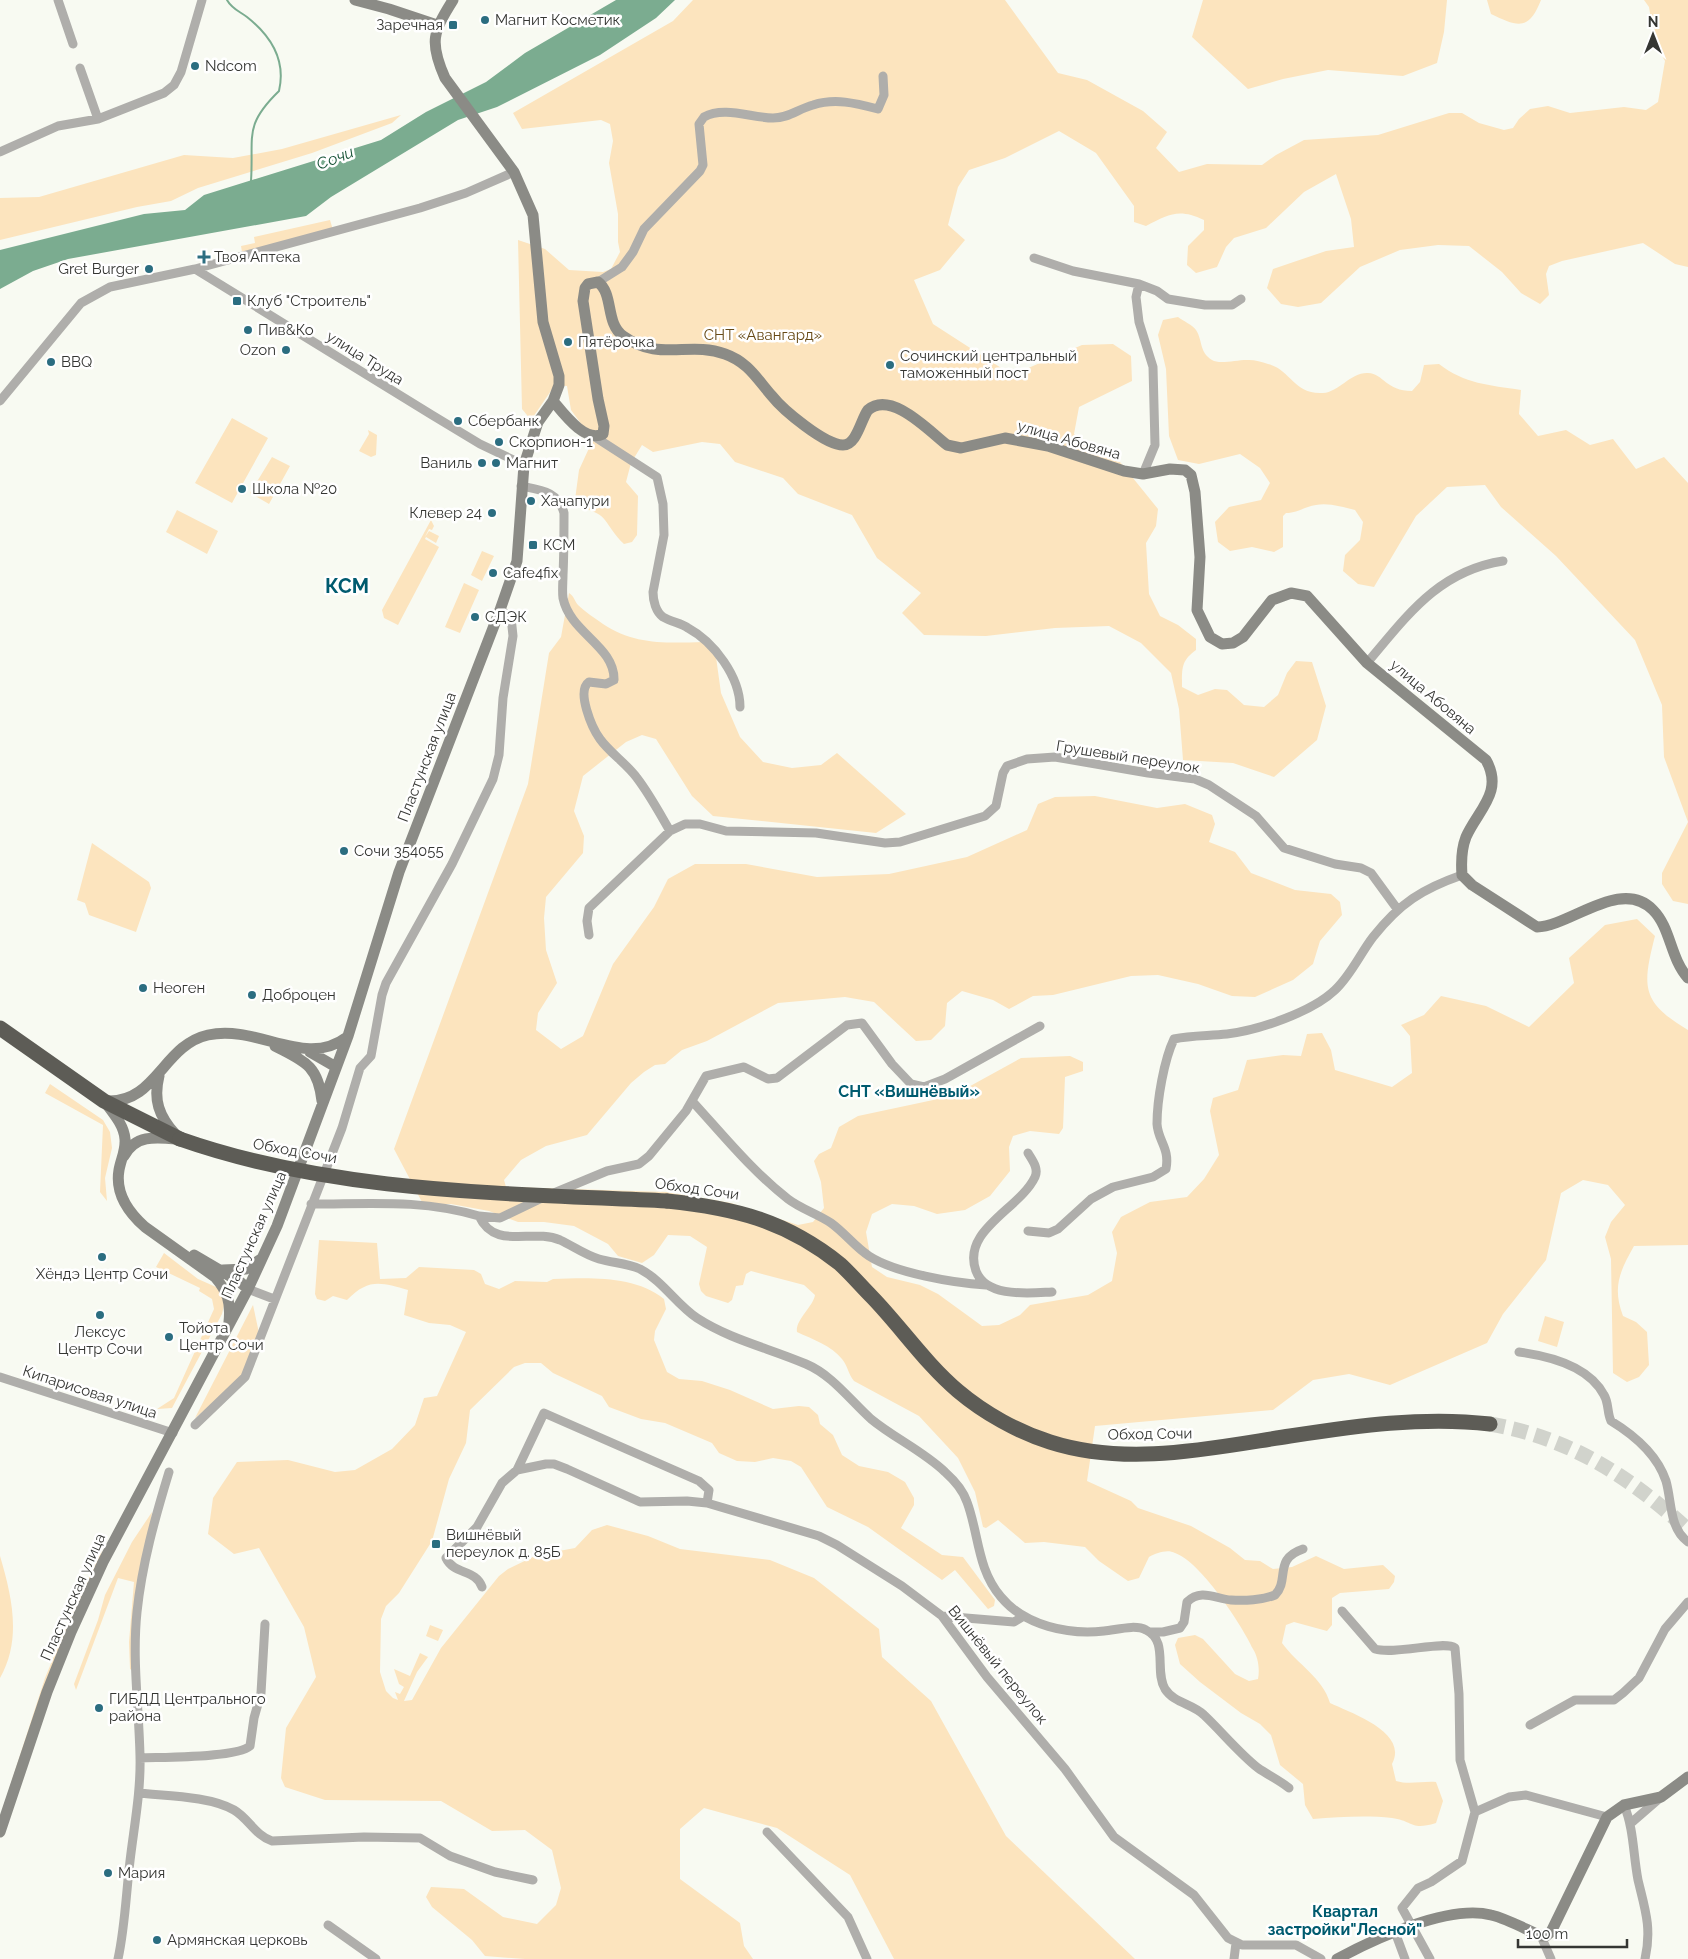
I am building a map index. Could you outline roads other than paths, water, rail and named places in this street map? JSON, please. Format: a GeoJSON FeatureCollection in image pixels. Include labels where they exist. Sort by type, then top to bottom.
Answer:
{"type":"FeatureCollection","features":[{"type":"Feature","properties":{"kind":"highway","name":"Обход Сочи"},"geometry":{"type":"LineString","coordinates":[[0,1028],[104,1101],[180,1139],[253,1162],[332,1176],[511,1193],[674,1202],[731,1210],[763,1219],[791,1232],[842,1266],[959,1392],[1006,1423],[1048,1442],[1069,1448],[1117,1454],[1202,1450],[1396,1422],[1446,1421],[1490,1424]]}},
{"type":"Feature","properties":{"kind":"main road"},"geometry":{"type":"LineString","coordinates":[[355,0],[389,8],[437,25],[453,0]]}},
{"type":"Feature","properties":{"kind":"main road","name":"Пластунская улица"},"geometry":{"type":"LineString","coordinates":[[0,1832],[44,1701],[71,1632],[103,1562],[248,1289],[277,1226],[348,1036],[399,872],[517,561],[520,486],[524,465],[538,422],[553,401],[559,385],[559,376],[543,322],[533,215],[514,172],[445,78],[438,63],[435,36],[437,25]]}},
{"type":"Feature","properties":{"kind":"main road"},"geometry":{"type":"LineString","coordinates":[[553,401],[586,433],[595,437],[604,434],[583,293],[588,284],[598,282]]}},
{"type":"Feature","properties":{"kind":"main road","name":"улица Абовяна"},"geometry":{"type":"LineString","coordinates":[[598,282],[604,287],[612,322],[622,336],[640,346],[656,350],[703,350],[724,354],[742,362],[753,371],[773,398],[785,408],[824,438],[842,445],[854,439],[868,410],[877,405],[890,404],[903,411],[947,445],[961,448],[1005,438],[1048,446],[1124,471],[1143,474],[1179,469],[1191,475],[1195,492],[1200,557],[1198,610],[1210,637],[1222,644],[1239,640],[1272,600],[1281,595],[1299,594],[1307,596],[1367,663],[1486,760],[1493,772],[1492,787],[1483,811],[1467,836],[1461,856],[1462,875]]}},
{"type":"Feature","properties":{"kind":"main road"},"geometry":{"type":"LineString","coordinates":[[1462,875],[1472,885],[1537,926],[1548,926],[1567,919],[1586,908],[1610,901],[1628,899],[1643,902],[1653,910],[1665,926],[1669,943],[1681,970],[1688,978]]}},
{"type":"Feature","properties":{"kind":"main road"},"geometry":{"type":"LineString","coordinates":[[248,1289],[237,1287],[176,1249],[134,1218],[122,1200],[118,1179],[125,1147],[124,1134],[104,1101],[132,1096],[150,1085],[179,1050],[204,1036],[236,1033],[262,1039],[336,1067]]}},
{"type":"Feature","properties":{"kind":"main road"},"geometry":{"type":"LineString","coordinates":[[304,1055],[328,1048],[348,1036]]}},
{"type":"Feature","properties":{"kind":"main road"},"geometry":{"type":"LineString","coordinates":[[304,1055],[318,1079],[322,1105]]}},
{"type":"Feature","properties":{"kind":"main road"},"geometry":{"type":"LineString","coordinates":[[160,1074],[156,1087],[157,1107],[165,1123],[180,1139]]}},
{"type":"Feature","properties":{"kind":"main road"},"geometry":{"type":"LineString","coordinates":[[123,1157],[131,1145],[138,1141],[148,1138],[180,1139]]}},
{"type":"Feature","properties":{"kind":"main road"},"geometry":{"type":"LineString","coordinates":[[217,1273],[238,1271],[253,1265],[263,1257]]}},
{"type":"Feature","properties":{"kind":"main road"},"geometry":{"type":"LineString","coordinates":[[217,1273],[230,1301],[229,1325]]}},
{"type":"Feature","properties":{"kind":"main road"},"geometry":{"type":"LineString","coordinates":[[1337,1959],[1412,1925],[1440,1917],[1480,1913],[1492,1915],[1541,1936],[1551,1932],[1608,1817],[1624,1805],[1661,1797],[1688,1777]]}},
{"type":"Feature","properties":{"kind":"street"},"geometry":{"type":"LineString","coordinates":[[58,0],[73,44]]}},
{"type":"Feature","properties":{"kind":"street"},"geometry":{"type":"LineString","coordinates":[[0,152],[58,126],[98,119],[164,93],[174,85],[181,72],[202,0]]}},
{"type":"Feature","properties":{"kind":"street"},"geometry":{"type":"LineString","coordinates":[[80,68],[98,119]]}},
{"type":"Feature","properties":{"kind":"street"},"geometry":{"type":"LineString","coordinates":[[598,282],[622,267],[633,252],[644,229],[700,171],[702,165],[699,124],[704,117],[720,113],[774,118],[790,116],[812,105],[834,102],[848,102],[878,108],[884,95],[883,76]]}},
{"type":"Feature","properties":{"kind":"street"},"geometry":{"type":"LineString","coordinates":[[0,401],[76,309],[89,298],[110,287],[195,269],[420,208],[466,193],[514,172]]}},
{"type":"Feature","properties":{"kind":"street"},"geometry":{"type":"LineString","coordinates":[[1034,258],[1073,271],[1139,284],[1157,291],[1168,300],[1198,304],[1232,305],[1241,299]]}},
{"type":"Feature","properties":{"kind":"street","name":"улица Труда"},"geometry":{"type":"LineString","coordinates":[[195,269],[432,415],[494,451],[524,465]]}},
{"type":"Feature","properties":{"kind":"street"},"geometry":{"type":"LineString","coordinates":[[1139,284],[1136,297],[1139,322],[1153,367],[1155,445],[1143,474]]}},
{"type":"Feature","properties":{"kind":"street"},"geometry":{"type":"LineString","coordinates":[[595,437],[657,477],[663,504],[664,535],[653,592],[653,602],[662,616],[689,628],[709,645],[737,685],[740,707]]}},
{"type":"Feature","properties":{"kind":"street"},"geometry":{"type":"LineString","coordinates":[[520,486],[546,491],[562,505],[564,513],[563,598],[572,618],[588,638],[602,648],[612,666],[614,680],[606,684],[589,682],[584,688],[585,705],[600,739],[637,778],[670,831]]}},
{"type":"Feature","properties":{"kind":"street"},"geometry":{"type":"LineString","coordinates":[[1367,663],[1423,598],[1445,583],[1482,564],[1503,561]]}},
{"type":"Feature","properties":{"kind":"street"},"geometry":{"type":"LineString","coordinates":[[195,1425],[245,1377],[342,1128],[360,1068],[371,1056],[382,995],[386,983],[452,864],[493,779],[499,756],[503,698],[513,636],[511,618],[500,610]]}},
{"type":"Feature","properties":{"kind":"street","name":"Грушевый переулок"},"geometry":{"type":"LineString","coordinates":[[589,935],[587,921],[590,908],[670,831],[685,824],[700,824],[726,831],[816,833],[886,843],[900,842],[985,816],[996,806],[1002,773],[1007,766],[1027,759],[1055,757],[1194,779],[1209,785],[1256,816],[1284,848],[1316,859],[1360,868],[1371,873],[1398,910]]}},
{"type":"Feature","properties":{"kind":"street"},"geometry":{"type":"LineString","coordinates":[[1028,1231],[1049,1233],[1058,1230],[1091,1199],[1113,1187],[1153,1177],[1166,1169],[1166,1149],[1157,1125],[1165,1066],[1174,1039],[1228,1033],[1261,1026],[1319,1001],[1335,990],[1373,938],[1398,910],[1426,889],[1462,875]]}},
{"type":"Feature","properties":{"kind":"street"},"geometry":{"type":"LineString","coordinates":[[311,1204],[346,1202],[423,1204],[450,1207],[479,1216],[500,1218],[595,1176],[639,1164],[649,1156],[692,1101],[706,1076],[744,1067],[768,1079],[778,1078],[847,1025],[862,1023],[892,1064],[911,1084],[924,1087],[945,1079],[1040,1026]]}},
{"type":"Feature","properties":{"kind":"street"},"geometry":{"type":"LineString","coordinates":[[692,1101],[742,1158],[763,1178],[789,1200],[830,1222],[867,1254],[881,1263],[926,1276],[968,1284],[986,1285],[1016,1293],[1052,1292]]}},
{"type":"Feature","properties":{"kind":"street"},"geometry":{"type":"LineString","coordinates":[[986,1285],[979,1277],[973,1262],[975,1247],[982,1235],[1011,1207],[1036,1176],[1037,1168],[1028,1153]]}},
{"type":"Feature","properties":{"kind":"street"},"geometry":{"type":"LineString","coordinates":[[479,1216],[485,1228],[496,1234],[552,1238],[596,1258],[630,1265],[643,1270],[694,1316],[739,1340],[818,1370],[872,1419],[912,1449],[934,1462],[959,1487],[967,1502],[984,1571],[1000,1597],[1024,1616],[1067,1631],[1083,1633],[1144,1628],[1150,1632],[1160,1650],[1161,1674],[1166,1690],[1174,1698],[1204,1714],[1258,1767],[1289,1788]]}},
{"type":"Feature","properties":{"kind":"street"},"geometry":{"type":"LineString","coordinates":[[248,1289],[274,1299]]}},
{"type":"Feature","properties":{"kind":"street"},"geometry":{"type":"LineString","coordinates":[[1520,1352],[1551,1357],[1569,1364],[1594,1382],[1604,1394],[1612,1421],[1626,1429],[1646,1448],[1656,1463],[1665,1480],[1675,1524],[1680,1534],[1688,1542]]}},
{"type":"Feature","properties":{"kind":"street","name":"Кипарисовая улица"},"geometry":{"type":"LineString","coordinates":[[0,1378],[173,1433]]}},
{"type":"Feature","properties":{"kind":"street"},"geometry":{"type":"LineString","coordinates":[[482,1587],[476,1576],[453,1569],[446,1558],[477,1527],[502,1483],[517,1470],[544,1413],[699,1480],[709,1490],[707,1503]]}},
{"type":"Feature","properties":{"kind":"street","name":"Вишнёвый переулок"},"geometry":{"type":"LineString","coordinates":[[517,1470],[554,1464],[640,1502],[687,1501],[707,1503],[819,1536],[895,1581],[942,1616],[988,1677],[1065,1769],[1114,1837],[1194,1895],[1228,1938],[1236,1943]]}},
{"type":"Feature","properties":{"kind":"street"},"geometry":{"type":"LineString","coordinates":[[118,1959],[124,1924],[139,1793],[140,1758],[136,1614],[152,1532],[169,1472]]}},
{"type":"Feature","properties":{"kind":"street"},"geometry":{"type":"LineString","coordinates":[[1150,1632],[1163,1632],[1180,1628],[1184,1622],[1187,1602],[1198,1595],[1210,1595],[1230,1600],[1274,1595],[1280,1588],[1282,1572],[1288,1557],[1294,1552],[1303,1549]]}},
{"type":"Feature","properties":{"kind":"street"},"geometry":{"type":"LineString","coordinates":[[1530,1726],[1574,1700],[1614,1700],[1623,1693],[1639,1678],[1665,1629],[1688,1602]]}},
{"type":"Feature","properties":{"kind":"street"},"geometry":{"type":"LineString","coordinates":[[1342,1611],[1375,1649],[1403,1652],[1447,1645],[1455,1648],[1459,1694],[1460,1760],[1475,1812],[1462,1861],[1431,1882],[1418,1888],[1402,1908],[1430,1959]]}},
{"type":"Feature","properties":{"kind":"street"},"geometry":{"type":"LineString","coordinates":[[942,1616],[1014,1622],[1024,1616]]}},
{"type":"Feature","properties":{"kind":"street"},"geometry":{"type":"LineString","coordinates":[[140,1758],[240,1752],[250,1746],[254,1718],[261,1693],[265,1624]]}},
{"type":"Feature","properties":{"kind":"street"},"geometry":{"type":"LineString","coordinates":[[139,1793],[223,1805],[244,1816],[262,1836],[272,1841],[356,1837],[420,1838],[450,1856],[495,1872],[533,1880]]}},
{"type":"Feature","properties":{"kind":"street"},"geometry":{"type":"LineString","coordinates":[[1475,1812],[1509,1797],[1526,1795],[1608,1817]]}},
{"type":"Feature","properties":{"kind":"street"},"geometry":{"type":"LineString","coordinates":[[1631,1823],[1661,1797]]}},
{"type":"Feature","properties":{"kind":"street"},"geometry":{"type":"LineString","coordinates":[[1624,1805],[1631,1823],[1638,1880],[1648,1914],[1649,1942],[1645,1959]]}},
{"type":"Feature","properties":{"kind":"street"},"geometry":{"type":"LineString","coordinates":[[767,1832],[848,1916],[867,1959]]}},
{"type":"Feature","properties":{"kind":"street"},"geometry":{"type":"LineString","coordinates":[[328,1925],[376,1959]]}},
{"type":"Feature","properties":{"kind":"street"},"geometry":{"type":"LineString","coordinates":[[1396,1932],[1406,1959]]}},
{"type":"Feature","properties":{"kind":"street"},"geometry":{"type":"LineString","coordinates":[[1541,1936],[1551,1959]]}},
{"type":"Feature","properties":{"kind":"street"},"geometry":{"type":"LineString","coordinates":[[1234,1959],[1236,1943],[1296,1945],[1321,1959]]}},
{"type":"Feature","properties":{"kind":"water","name":"Сочи"},"geometry":{"type":"Polygon","coordinates":[[[616,0],[675,0],[656,18],[600,55],[497,107],[458,120],[331,197],[306,216],[68,259],[33,271],[0,289],[0,250],[144,214],[185,210],[204,195],[381,140],[426,112],[486,82],[525,53],[616,0]]]}},
{"type":"Feature","properties":{"kind":"waterway"},"geometry":{"type":"LineString","coordinates":[[227,0],[233,8],[256,24],[270,41],[275,50],[280,69],[279,91],[268,103],[255,123],[252,142],[251,181]]}},
{"type":"Feature","properties":{"kind":"tunnel"},"geometry":{"type":"LineString","coordinates":[[1490,1424],[1519,1430],[1546,1439],[1572,1449],[1597,1462],[1621,1476],[1688,1530]]}},
{"type":"Feature","properties":{"kind":"place","name":"Магнит Косметик"},"geometry":{"type":"Point","coordinates":[485,20]}},
{"type":"Feature","properties":{"kind":"place","name":"Заречная"},"geometry":{"type":"Point","coordinates":[453,25]}},
{"type":"Feature","properties":{"kind":"place","name":"Ndcom"},"geometry":{"type":"Point","coordinates":[195,66]}},
{"type":"Feature","properties":{"kind":"place","name":"Твоя Аптека"},"geometry":{"type":"Point","coordinates":[204,257]}},
{"type":"Feature","properties":{"kind":"place","name":"Gret Burger"},"geometry":{"type":"Point","coordinates":[149,269]}},
{"type":"Feature","properties":{"kind":"place","name":"Клуб \"Строитель\""},"geometry":{"type":"Point","coordinates":[237,301]}},
{"type":"Feature","properties":{"kind":"place","name":"Пив&Ко"},"geometry":{"type":"Point","coordinates":[248,330]}},
{"type":"Feature","properties":{"kind":"place","name":"Пятёрочка"},"geometry":{"type":"Point","coordinates":[568,342]}},
{"type":"Feature","properties":{"kind":"place","name":"Ozon"},"geometry":{"type":"Point","coordinates":[286,350]}},
{"type":"Feature","properties":{"kind":"place","name":"BBQ"},"geometry":{"type":"Point","coordinates":[51,362]}},
{"type":"Feature","properties":{"kind":"place","name":"Сочинский центральный таможенный пост"},"geometry":{"type":"Point","coordinates":[890,365]}},
{"type":"Feature","properties":{"kind":"place","name":"Сбербанк"},"geometry":{"type":"Point","coordinates":[458,421]}},
{"type":"Feature","properties":{"kind":"place","name":"Скорпион-1"},"geometry":{"type":"Point","coordinates":[499,442]}},
{"type":"Feature","properties":{"kind":"place","name":"Ваниль"},"geometry":{"type":"Point","coordinates":[482,463]}},
{"type":"Feature","properties":{"kind":"place","name":"Магнит"},"geometry":{"type":"Point","coordinates":[496,463]}},
{"type":"Feature","properties":{"kind":"place","name":"Школа №20"},"geometry":{"type":"Point","coordinates":[242,489]}},
{"type":"Feature","properties":{"kind":"place","name":"Хачапури"},"geometry":{"type":"Point","coordinates":[531,501]}},
{"type":"Feature","properties":{"kind":"place","name":"Клевер 24"},"geometry":{"type":"Point","coordinates":[492,513]}},
{"type":"Feature","properties":{"kind":"place","name":"КСМ"},"geometry":{"type":"Point","coordinates":[533,545]}},
{"type":"Feature","properties":{"kind":"place","name":"Cafe4fix"},"geometry":{"type":"Point","coordinates":[493,573]}},
{"type":"Feature","properties":{"kind":"place","name":"СДЭК"},"geometry":{"type":"Point","coordinates":[475,617]}},
{"type":"Feature","properties":{"kind":"place","name":"Сочи 354055"},"geometry":{"type":"Point","coordinates":[344,851]}},
{"type":"Feature","properties":{"kind":"place","name":"Неоген"},"geometry":{"type":"Point","coordinates":[143,988]}},
{"type":"Feature","properties":{"kind":"place","name":"Доброцен"},"geometry":{"type":"Point","coordinates":[252,995]}},
{"type":"Feature","properties":{"kind":"place","name":"Хёндэ Центр Сочи"},"geometry":{"type":"Point","coordinates":[102,1257]}},
{"type":"Feature","properties":{"kind":"place","name":"Лексус Центр Сочи"},"geometry":{"type":"Point","coordinates":[100,1315]}},
{"type":"Feature","properties":{"kind":"place","name":"Тойота Центр Сочи"},"geometry":{"type":"Point","coordinates":[169,1337]}},
{"type":"Feature","properties":{"kind":"place","name":"Вишнёвый переулок д. 85Б"},"geometry":{"type":"Point","coordinates":[436,1544]}},
{"type":"Feature","properties":{"kind":"place","name":"ГИБДД Центрального района"},"geometry":{"type":"Point","coordinates":[99,1708]}},
{"type":"Feature","properties":{"kind":"place","name":"Мария"},"geometry":{"type":"Point","coordinates":[108,1873]}},
{"type":"Feature","properties":{"kind":"place","name":"Армянская церковь"},"geometry":{"type":"Point","coordinates":[157,1940]}},
{"type":"Feature","properties":{"kind":"district","name":"КСМ"},"geometry":{"type":"Point","coordinates":[347,586]}},
{"type":"Feature","properties":{"kind":"district","name":"СНТ «Вишнёвый»"},"geometry":{"type":"Point","coordinates":[909,1091]}},
{"type":"Feature","properties":{"kind":"district","name":"Квартал застройки\"Лесной\""},"geometry":{"type":"Point","coordinates":[1345,1920]}},
{"type":"Feature","properties":{"kind":"park label","name":"СНТ «Авангард»"},"geometry":{"type":"Point","coordinates":[763,335]}}]}
